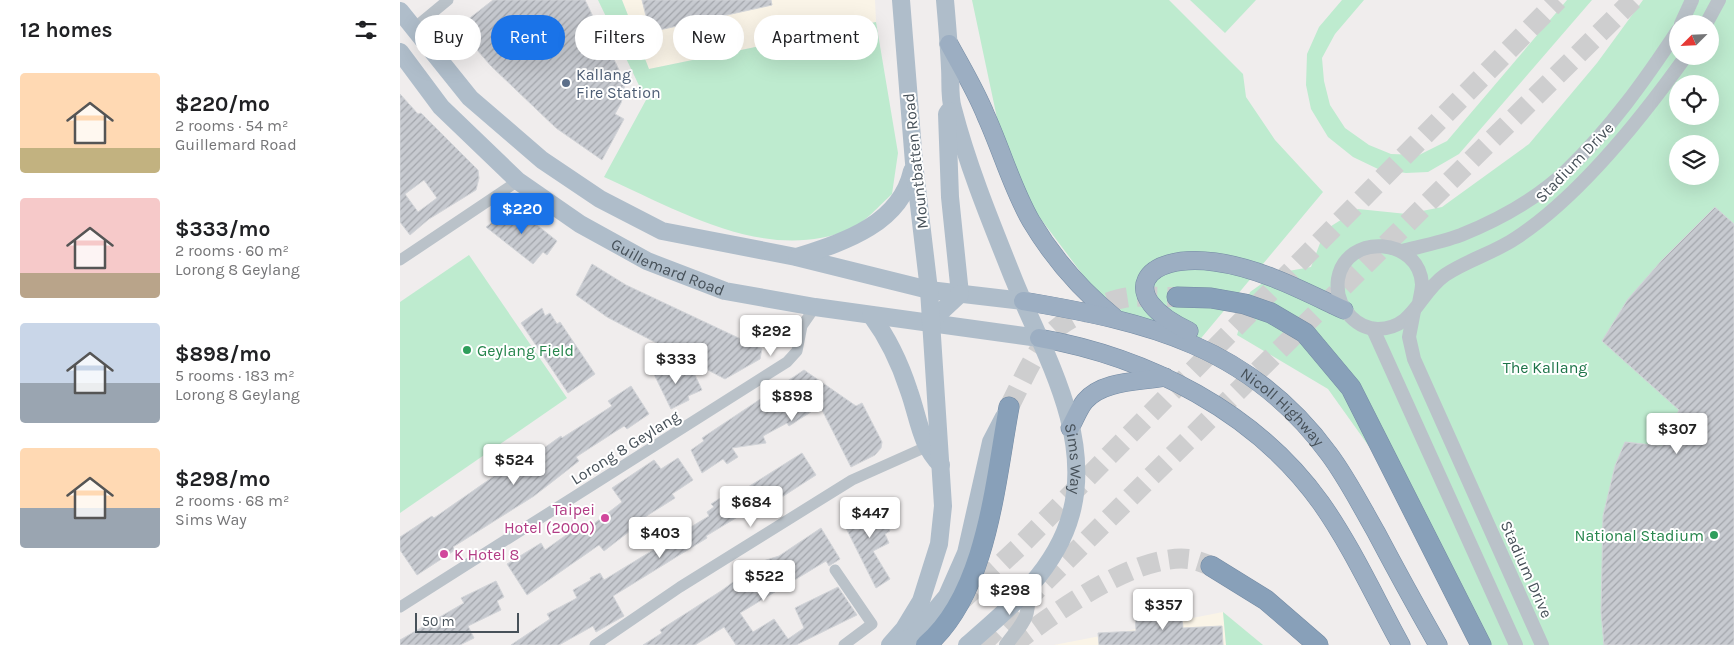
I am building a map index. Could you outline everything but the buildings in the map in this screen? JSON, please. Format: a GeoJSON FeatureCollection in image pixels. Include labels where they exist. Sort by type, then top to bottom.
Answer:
{"type":"FeatureCollection","features":[{"type":"Feature","properties":{"kind":"highway"},"geometry":{"type":"LineString","coordinates":[[949,44],[986,116],[1014,187],[1032,222],[1071,277],[1086,294],[1116,319]]}},
{"type":"Feature","properties":{"kind":"highway"},"geometry":{"type":"LineString","coordinates":[[1303,421],[1286,393],[1253,365],[1215,343],[1167,321],[1156,312],[1149,303],[1145,293],[1146,282],[1155,269],[1167,262],[1180,260],[1215,262],[1252,270],[1344,310]]}},
{"type":"Feature","properties":{"kind":"highway"},"geometry":{"type":"LineString","coordinates":[[1177,297],[1211,298],[1244,304],[1271,313],[1305,333],[1350,388],[1481,645]]}},
{"type":"Feature","properties":{"kind":"highway","name":"Nicoll Highway"},"geometry":{"type":"LineString","coordinates":[[1023,301],[1144,326],[1200,346],[1241,369],[1271,392],[1303,421],[1331,455],[1438,645]]}},
{"type":"Feature","properties":{"kind":"highway"},"geometry":{"type":"LineString","coordinates":[[1039,338],[1132,361],[1165,377],[1242,422],[1260,436],[1295,470],[1338,529],[1401,645]]}},
{"type":"Feature","properties":{"kind":"highway"},"geometry":{"type":"LineString","coordinates":[[1070,428],[1084,402],[1093,393],[1105,387],[1165,377]]}},
{"type":"Feature","properties":{"kind":"highway"},"geometry":{"type":"LineString","coordinates":[[926,645],[958,608],[975,571],[1009,407]]}},
{"type":"Feature","properties":{"kind":"highway"},"geometry":{"type":"LineString","coordinates":[[1211,566],[1266,600],[1318,645]]}},
{"type":"Feature","properties":{"kind":"main road","name":"Mountbatten Road"},"geometry":{"type":"LineString","coordinates":[[902,0],[914,164],[929,290],[930,322]]}},
{"type":"Feature","properties":{"kind":"main road"},"geometry":{"type":"LineString","coordinates":[[945,0],[952,108],[980,192],[1023,301]]}},
{"type":"Feature","properties":{"kind":"main road","name":"Guillemard Road"},"geometry":{"type":"LineString","coordinates":[[400,11],[470,98],[542,160],[600,199],[662,231],[796,258],[929,290],[1023,301]]}},
{"type":"Feature","properties":{"kind":"main road","name":"Guillemard Road"},"geometry":{"type":"LineString","coordinates":[[400,52],[441,107],[518,181],[580,224],[647,261],[725,291],[815,307],[1039,338]]}},
{"type":"Feature","properties":{"kind":"main road"},"geometry":{"type":"LineString","coordinates":[[890,645],[904,629],[921,601],[932,572],[942,525],[941,465],[930,322],[960,294],[950,196],[947,114],[952,108]]}},
{"type":"Feature","properties":{"kind":"main road"},"geometry":{"type":"LineString","coordinates":[[796,258],[855,236],[875,224],[896,206],[908,188],[914,164]]}},
{"type":"Feature","properties":{"kind":"main road","name":"Sims Way"},"geometry":{"type":"LineString","coordinates":[[967,645],[1028,590],[1056,548],[1071,514],[1076,477],[1070,428],[1058,382],[1023,301]]}},
{"type":"Feature","properties":{"kind":"main road"},"geometry":{"type":"LineString","coordinates":[[863,314],[892,348],[901,369],[926,447],[941,465]]}},
{"type":"Feature","properties":{"kind":"main road"},"geometry":{"type":"LineString","coordinates":[[895,645],[914,636],[947,596],[966,553],[991,442],[1009,407]]}},
{"type":"Feature","properties":{"kind":"street"},"geometry":{"type":"LineString","coordinates":[[413,28],[448,0]]}},
{"type":"Feature","properties":{"kind":"street"},"geometry":{"type":"LineString","coordinates":[[1684,15],[1692,0]]}},
{"type":"Feature","properties":{"kind":"street"},"geometry":{"type":"LineString","coordinates":[[1711,15],[1719,0]]}},
{"type":"Feature","properties":{"kind":"street","name":"Stadium Drive"},"geometry":{"type":"LineString","coordinates":[[1402,252],[1459,236],[1482,225],[1525,202],[1566,171],[1614,119],[1669,44]]}},
{"type":"Feature","properties":{"kind":"street","name":"Stadium Drive"},"geometry":{"type":"LineString","coordinates":[[1373,329],[1389,328],[1403,322],[1432,287],[1446,274],[1497,250],[1543,219],[1598,165],[1668,82],[1680,65]]}},
{"type":"Feature","properties":{"kind":"street"},"geometry":{"type":"LineString","coordinates":[[400,260],[518,181]]}},
{"type":"Feature","properties":{"kind":"street"},"geometry":{"type":"LineString","coordinates":[[1402,252],[1387,245],[1371,246],[1356,252],[1344,263],[1338,278],[1338,295],[1344,310],[1357,323],[1373,329],[1516,645]]}},
{"type":"Feature","properties":{"kind":"street","name":"Stadium Drive"},"geometry":{"type":"LineString","coordinates":[[1402,252],[1416,265],[1422,284],[1409,337],[1414,359],[1542,645]]}},
{"type":"Feature","properties":{"kind":"street","name":"Lorong 8 Geylang"},"geometry":{"type":"LineString","coordinates":[[401,604],[787,362],[797,351],[802,326],[815,307]]}},
{"type":"Feature","properties":{"kind":"street"},"geometry":{"type":"LineString","coordinates":[[595,645],[680,587],[852,480],[926,447]]}},
{"type":"Feature","properties":{"kind":"street"},"geometry":{"type":"LineString","coordinates":[[835,570],[872,624],[844,645]]}},
{"type":"Feature","properties":{"kind":"street"},"geometry":{"type":"LineString","coordinates":[[1006,645],[1027,617],[1030,609],[1028,590]]}},
{"type":"Feature","properties":{"kind":"shaded area"},"geometry":{"type":"Polygon","coordinates":[[[622,0],[875,0],[876,15],[754,15],[754,47],[744,49],[744,15],[673,15],[673,60],[692,60],[649,69],[645,60],[663,60],[663,15],[628,15],[622,0]]]}},
{"type":"Feature","properties":{"kind":"shaded area"},"geometry":{"type":"Polygon","coordinates":[[[1223,612],[1226,645],[1054,645],[1223,612]]]}},
{"type":"Feature","properties":{"kind":"green space"},"geometry":{"type":"Polygon","coordinates":[[[598,0],[622,0],[628,15],[605,15],[598,0]]]}},
{"type":"Feature","properties":{"kind":"green space"},"geometry":{"type":"Polygon","coordinates":[[[972,0],[1169,0],[1243,74],[1246,97],[1275,140],[1323,192],[1197,343],[1116,319],[1016,186],[997,118],[972,0]]]}},
{"type":"Feature","properties":{"kind":"green space"},"geometry":{"type":"Polygon","coordinates":[[[1190,0],[1256,0],[1225,33],[1190,0]]]}},
{"type":"Feature","properties":{"kind":"green space"},"geometry":{"type":"Polygon","coordinates":[[[1342,0],[1364,0],[1335,34],[1322,58],[1324,81],[1330,105],[1345,128],[1369,145],[1391,154],[1419,155],[1447,141],[1567,0],[1592,0],[1459,154],[1428,172],[1406,173],[1378,169],[1353,157],[1328,137],[1311,109],[1306,85],[1307,54],[1319,27],[1342,0]]]}},
{"type":"Feature","properties":{"kind":"green space","name":"The Kallang"},"geometry":{"type":"Polygon","coordinates":[[[1643,0],[1734,0],[1734,645],[1480,645],[1408,501],[1328,389],[1237,335],[1250,292],[1277,273],[1311,267],[1325,230],[1358,209],[1407,214],[1442,207],[1529,144],[1597,63],[1643,0]]]}},
{"type":"Feature","properties":{"kind":"green space"},"geometry":{"type":"Polygon","coordinates":[[[878,34],[898,153],[892,194],[856,226],[819,238],[788,240],[756,237],[724,229],[693,218],[604,177],[646,100],[627,60],[645,60],[649,69],[692,60],[744,60],[744,49],[754,47],[754,60],[878,60],[878,34]]]}},
{"type":"Feature","properties":{"kind":"green space","name":"Geylang Field"},"geometry":{"type":"Polygon","coordinates":[[[469,255],[567,398],[400,513],[400,302],[469,255]]]}},
{"type":"Feature","properties":{"kind":"green space"},"geometry":{"type":"Polygon","coordinates":[[[1223,612],[1263,645],[1226,645],[1223,612]]]}},
{"type":"Feature","properties":{"kind":"tunnel"},"geometry":{"type":"LineString","coordinates":[[959,603],[1020,546],[1558,0]]}},
{"type":"Feature","properties":{"kind":"tunnel"},"geometry":{"type":"LineString","coordinates":[[981,645],[1633,0]]}},
{"type":"Feature","properties":{"kind":"tunnel"},"geometry":{"type":"LineString","coordinates":[[1009,407],[1040,348],[1061,325],[1090,309],[1122,298],[1177,297]]}},
{"type":"Feature","properties":{"kind":"tunnel"},"geometry":{"type":"LineString","coordinates":[[1012,645],[1072,603],[1120,575],[1168,560],[1189,559],[1211,566]]}},
{"type":"Feature","properties":{"kind":"place","name":"Kallang Fire Station"},"geometry":{"type":"Point","coordinates":[566,83]}},
{"type":"Feature","properties":{"kind":"place","name":"Geylang Field"},"geometry":{"type":"Point","coordinates":[467,350]}},
{"type":"Feature","properties":{"kind":"place","name":"Taipei Hotel (2000)"},"geometry":{"type":"Point","coordinates":[605,518]}},
{"type":"Feature","properties":{"kind":"place","name":"National Stadium"},"geometry":{"type":"Point","coordinates":[1714,535]}},
{"type":"Feature","properties":{"kind":"place","name":"K Hotel 8"},"geometry":{"type":"Point","coordinates":[444,554]}}]}
